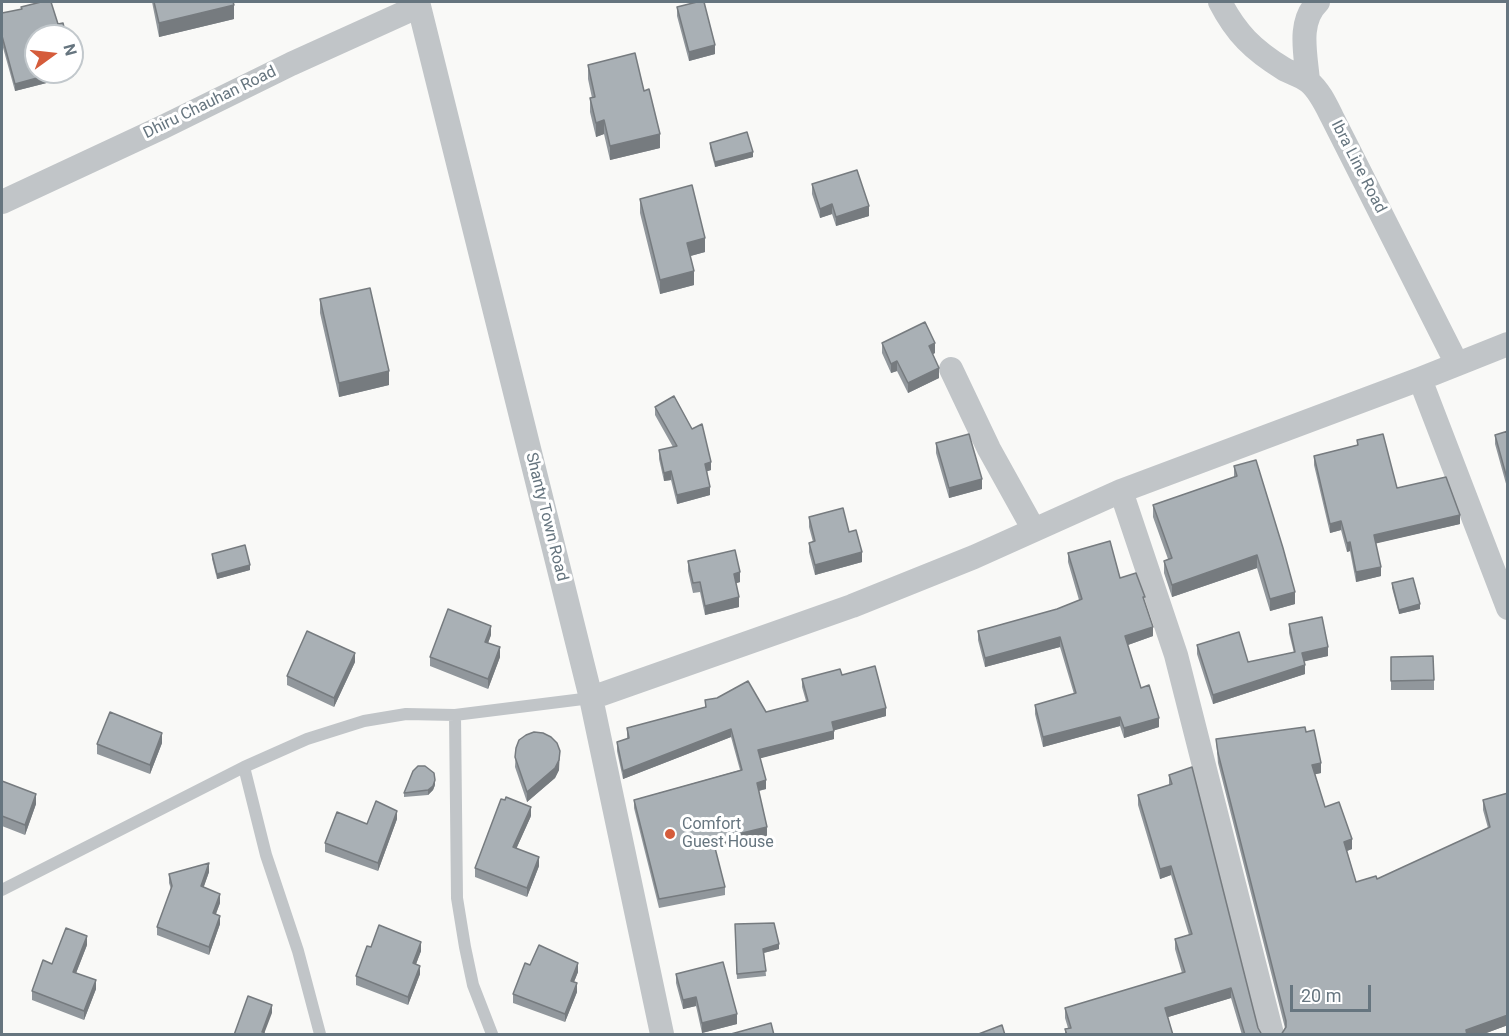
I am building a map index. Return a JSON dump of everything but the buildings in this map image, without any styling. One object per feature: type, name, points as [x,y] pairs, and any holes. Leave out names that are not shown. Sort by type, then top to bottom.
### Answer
[{"type":"street","name":"Ibra Line Road","points":[[1220,2],[1232,25],[1247,42],[1283,69],[1308,81],[1332,117],[1457,364]]},
{"type":"street","points":[[1308,81],[1304,36],[1306,21],[1312,7],[1318,2]]},
{"type":"street","name":"Dhiru Chauhan Road","points":[[3,197],[163,127],[419,4]]},
{"type":"street","name":"Shanty Town Road","points":[[419,4],[591,698],[662,1035]]},
{"type":"street","points":[[591,698],[852,606],[974,557],[1121,491],[1508,344]]},
{"type":"street","points":[[951,369],[989,449],[1034,530]]},
{"type":"street","points":[[1420,379],[1508,608]]},
{"type":"street","points":[[1121,491],[1176,655],[1272,1035]]},
{"type":"lane","points":[[2,890],[244,767],[307,739],[364,721],[406,714],[455,715],[591,698]]},
{"type":"lane","points":[[455,715],[457,898],[473,985],[492,1035]]},
{"type":"lane","points":[[244,767],[266,855],[298,951],[320,1035]]},
{"type":"place","name":"Comfort Guest House","points":[[670,834]]}]
